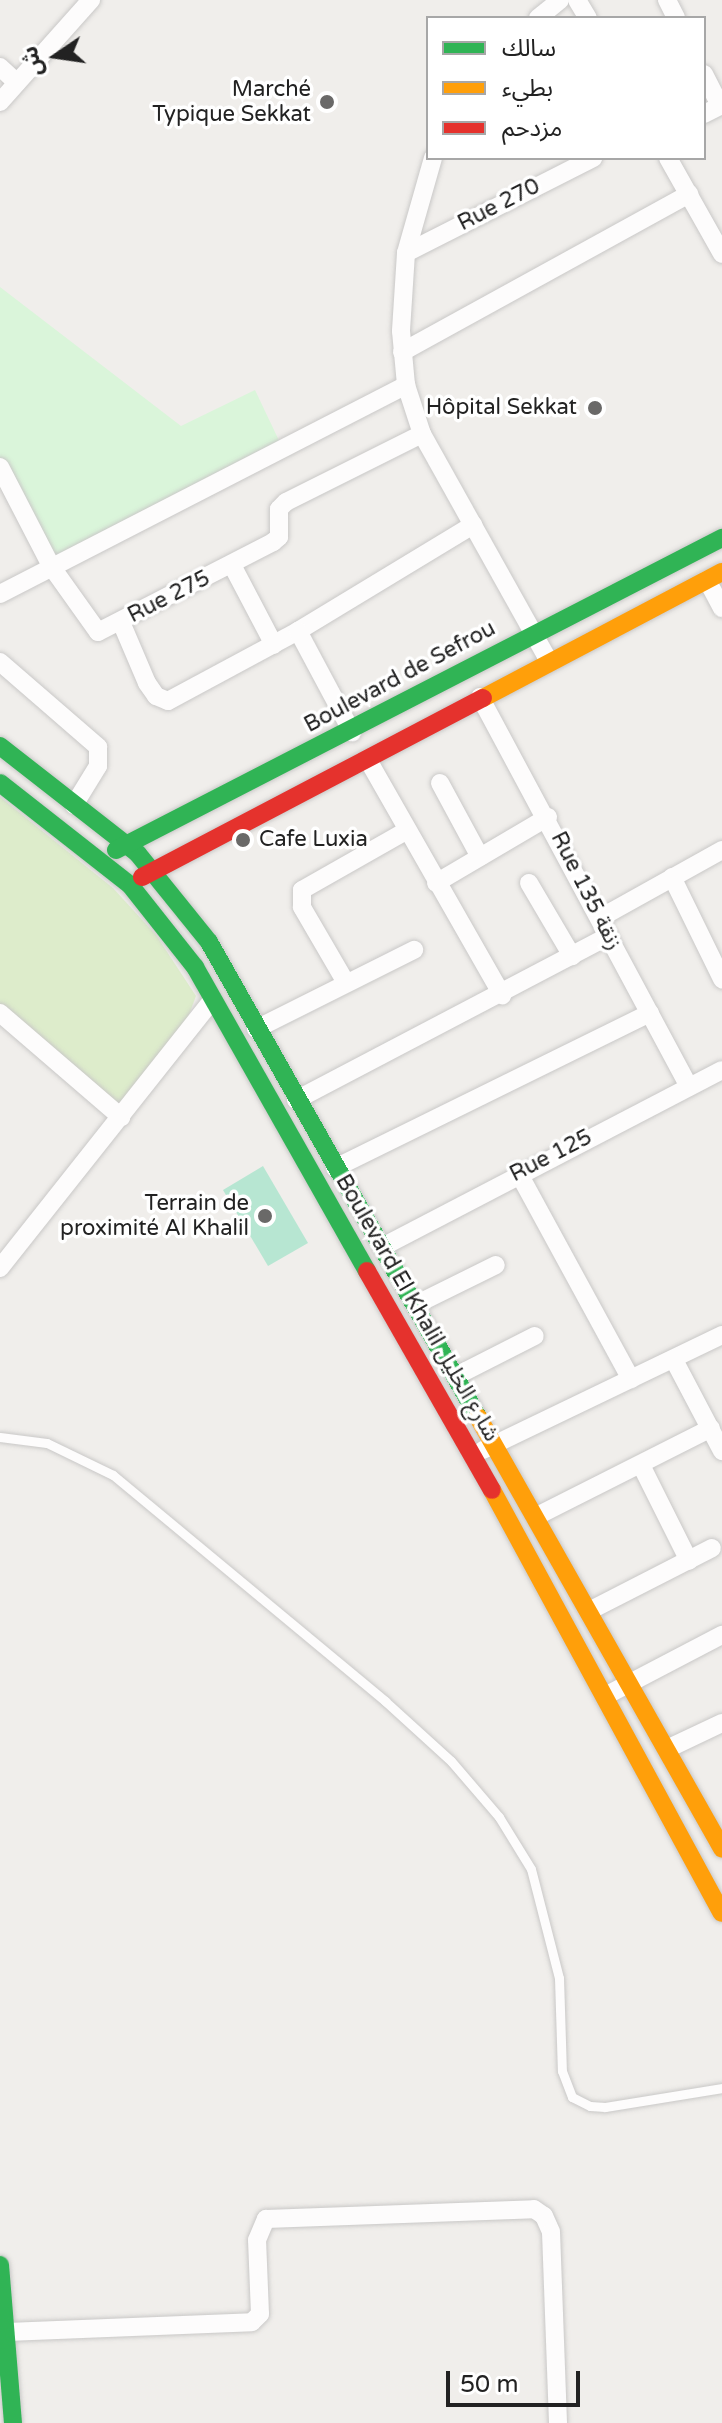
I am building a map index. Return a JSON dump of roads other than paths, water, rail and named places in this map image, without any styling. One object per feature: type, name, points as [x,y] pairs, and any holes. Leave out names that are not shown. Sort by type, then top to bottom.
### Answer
[{"type":"street","points":[[0,102],[91,0]]},
{"type":"street","points":[[540,16],[560,0]]},
{"type":"street","points":[[0,67],[17,83]]},
{"type":"street","points":[[706,80],[715,108]]},
{"type":"street","points":[[432,160],[406,253],[402,352],[406,385],[422,434],[548,659]]},
{"type":"street","name":"Rue 270","points":[[406,253],[589,160]]},
{"type":"street","points":[[669,160],[689,194],[715,225],[722,254]]},
{"type":"street","points":[[402,352],[689,194]]},
{"type":"street","points":[[0,594],[406,385]]},
{"type":"street","name":"Rue 275","points":[[51,566],[86,621],[98,632],[255,552],[279,537],[277,516],[286,502],[422,434]]},
{"type":"street","points":[[0,467],[51,566]]},
{"type":"street","points":[[121,622],[147,683],[156,696],[168,701],[274,645],[473,525]]},
{"type":"street","name":"Boulevard de Sefrou","points":[[101,860],[127,844],[352,732],[533,633],[720,544]]},
{"type":"street","points":[[232,565],[274,645]]},
{"type":"street","points":[[130,885],[154,869],[368,760],[548,659],[715,576],[722,608]]},
{"type":"street","points":[[298,631],[352,732]]},
{"type":"street","points":[[0,662],[98,747],[98,766],[74,805]]},
{"type":"street","name":"Rue 135 زنقة","points":[[480,697],[548,817],[689,1087]]},
{"type":"street","name":"Boulevard El Khalil شارع الخليل","points":[[0,746],[127,844],[154,869],[209,942],[335,1168],[458,1375],[667,1749],[716,1822],[722,1849]]},
{"type":"street","points":[[368,760],[502,995]]},
{"type":"street","name":"Boulevard El Khalil شارع الخليل","points":[[0,783],[130,885],[195,967],[474,1455],[607,1695],[722,1913]]},
{"type":"street","points":[[440,783],[480,857]]},
{"type":"street","points":[[436,883],[548,817]]},
{"type":"street","points":[[345,981],[302,907],[306,884],[406,831]]},
{"type":"street","points":[[600,918],[722,850]]},
{"type":"street","points":[[672,877],[722,979]]},
{"type":"street","points":[[529,883],[572,956]]},
{"type":"street","points":[[296,1100],[502,995],[609,936]]},
{"type":"street","points":[[256,1029],[345,981],[414,950]]},
{"type":"street","points":[[0,1268],[213,999]]},
{"type":"street","points":[[0,1013],[121,1117]]},
{"type":"street","points":[[335,1168],[650,1013]]},
{"type":"street","points":[[180,1044],[225,1018]]},
{"type":"street","name":"Rue 125","points":[[382,1247],[518,1172],[722,1070]]},
{"type":"street","points":[[518,1172],[631,1379]]},
{"type":"street","points":[[415,1305],[496,1265]]},
{"type":"street","points":[[474,1455],[722,1335]]},
{"type":"street","points":[[458,1375],[535,1336]]},
{"type":"street","points":[[535,1517],[641,1465],[718,1440],[674,1360]]},
{"type":"street","points":[[641,1465],[689,1561]]},
{"type":"street","points":[[589,1611],[712,1548]]},
{"type":"street","points":[[607,1695],[722,1635]]},
{"type":"street","points":[[667,1749],[722,1723]]},
{"type":"street","points":[[704,1882],[722,1872]]},
{"type":"street","points":[[7,2332],[252,2322],[260,2314],[257,2240],[266,2219],[534,2209],[544,2216],[551,2232],[558,2423]]},
{"type":"street","points":[[0,2265],[13,2423]]},
{"type":"lane","points":[[0,1437],[56,1446],[113,1475],[385,1701],[451,1761],[499,1817],[525,1855],[559,1978],[562,2071],[572,2097],[605,2107],[722,2088]]},
{"type":"place","name":"Marché Typique Sekkat","points":[[327,102]]},
{"type":"place","name":"Hôpital Sekkat","points":[[595,408]]},
{"type":"place","name":"Cafe Luxia","points":[[243,840]]},
{"type":"place","name":"Terrain de proximité Al Khalil","points":[[265,1216]]}]
